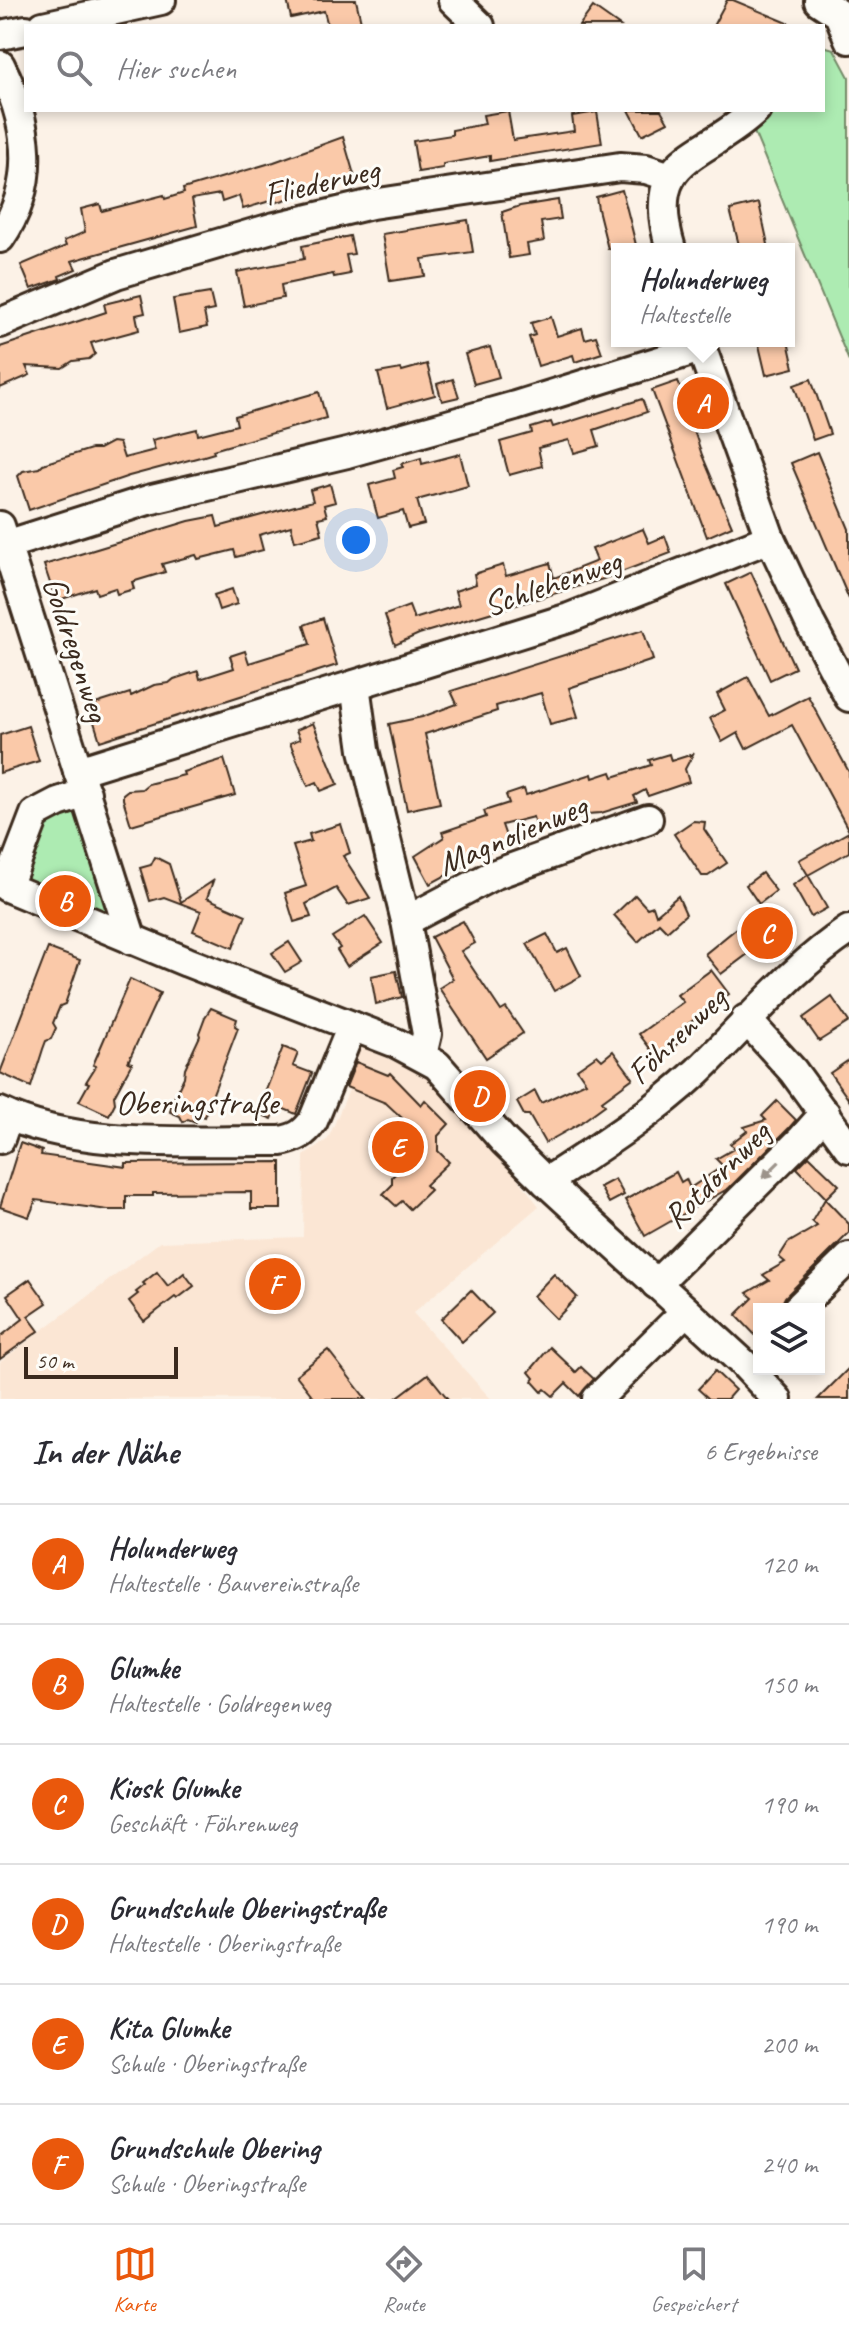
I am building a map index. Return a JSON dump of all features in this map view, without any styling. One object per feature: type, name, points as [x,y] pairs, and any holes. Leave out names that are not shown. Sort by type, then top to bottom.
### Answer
[{"type":"street","points":[[52,24],[161,0]]},
{"type":"street","points":[[453,0],[478,24]]},
{"type":"street","points":[[817,9],[839,14],[849,39]]},
{"type":"street","points":[[0,35],[24,30]]},
{"type":"street","points":[[0,65],[20,109],[26,141],[22,193],[0,238]]},
{"type":"street","points":[[669,243],[662,208],[671,177],[693,152],[740,126],[754,112]]},
{"type":"street","name":"Fliederweg","points":[[0,323],[116,274],[275,227],[372,204],[620,167],[646,169],[671,177]]},
{"type":"street","points":[[3,536],[347,453],[515,406],[694,347]]},
{"type":"street","points":[[701,347],[770,538],[849,697]]},
{"type":"street","name":"Goldregenweg","points":[[3,536],[132,940]]},
{"type":"street","name":"Schlehenweg","points":[[82,782],[355,685],[569,618],[770,538]]},
{"type":"street","points":[[355,685],[364,750],[406,921],[427,1034],[422,1055]]},
{"type":"street","points":[[82,782],[58,802],[35,814],[3,886],[422,1055],[445,1072],[504,1141],[656,1284],[686,1311],[751,1355],[777,1399]]},
{"type":"street","name":"Magnolienweg","points":[[406,921],[493,875],[648,819]]},
{"type":"street","name":"Föhrenweg","points":[[546,1182],[635,1123],[697,1072],[746,1019],[822,948],[849,930]]},
{"type":"street","points":[[746,1019],[793,1071],[849,1148]]},
{"type":"street","name":"Oberingstraße","points":[[3,1122],[117,1139],[293,1139],[305,1133],[313,1121],[352,1026]]},
{"type":"street","name":"Rotdornweg","points":[[656,1284],[825,1113]]},
{"type":"street","points":[[803,1303],[849,1258]]},
{"type":"street","points":[[597,1399],[686,1311]]},
{"type":"shaded area","points":[[359,1045],[426,1076],[487,1138],[539,1206],[413,1313],[491,1399],[0,1399],[0,1362],[160,1242],[303,1237],[304,1156],[328,1139],[349,1090],[336,1084]]},
{"type":"green space","points":[[825,47],[834,49],[849,77],[849,361],[754,132],[773,112],[825,112]]},
{"type":"green space","points":[[71,809],[82,817],[110,902],[104,910],[95,914],[24,879],[38,820]]},
{"type":"building","points":[[287,0],[356,0],[362,24],[327,24],[324,11],[291,18]]},
{"type":"building","points":[[727,0],[733,0],[790,24],[714,24]]},
{"type":"building","points":[[593,7],[617,24],[580,24]]},
{"type":"building","points":[[508,112],[513,140],[574,131],[572,116],[597,112],[602,143],[490,161],[490,156],[418,172],[413,141],[452,135],[452,130],[485,124],[483,115]]},
{"type":"building","points":[[630,112],[662,112],[668,122],[642,135]]},
{"type":"building","points":[[343,137],[355,178],[271,204],[270,201],[243,209],[239,196],[222,202],[220,194],[192,199],[197,226],[72,261],[76,269],[59,276],[60,279],[31,289],[21,265],[66,246],[64,241],[85,232],[81,209],[100,204],[102,211],[164,195],[165,199],[184,193],[183,189],[274,162]]},
{"type":"building","points":[[622,190],[635,243],[611,243],[611,249],[608,249],[596,197]]},
{"type":"building","points":[[558,200],[561,219],[541,222],[544,241],[527,244],[529,255],[509,258],[502,212]]},
{"type":"building","points":[[759,203],[768,243],[738,243],[730,210]]},
{"type":"building","points":[[468,220],[473,252],[422,259],[425,276],[390,281],[382,234]]},
{"type":"building","points":[[350,236],[354,254],[346,255],[350,274],[334,277],[333,274],[281,285],[283,298],[244,306],[237,272],[304,259],[302,246]]},
{"type":"building","points":[[210,293],[214,310],[204,312],[207,327],[179,333],[173,299]]},
{"type":"building","points":[[141,295],[145,313],[136,315],[139,330],[91,343],[95,354],[62,368],[26,366],[30,375],[0,388],[0,347],[106,312],[104,304]]},
{"type":"building","points":[[551,317],[557,336],[582,328],[585,339],[596,336],[602,353],[575,362],[573,355],[538,366],[529,337],[535,335],[531,323]]},
{"type":"building","points":[[490,347],[499,377],[474,384],[465,354]]},
{"type":"building","points":[[759,347],[789,347],[794,368],[766,375]]},
{"type":"building","points":[[427,364],[435,395],[387,408],[378,373]]},
{"type":"building","points":[[453,379],[459,397],[442,401],[437,384]]},
{"type":"building","points":[[811,379],[830,434],[813,440],[794,385]]},
{"type":"building","points":[[678,381],[702,455],[732,526],[707,537],[652,390]]},
{"type":"building","points":[[319,392],[326,418],[129,476],[29,510],[18,476],[23,471],[99,449],[112,442],[119,443],[124,458],[155,450],[152,440],[197,429],[198,435],[237,425],[235,416]]},
{"type":"building","points":[[642,399],[647,412],[594,430],[599,446],[574,453],[569,440],[538,448],[542,466],[509,475],[500,442],[532,433],[531,428],[551,422],[553,427]]},
{"type":"building","points":[[817,452],[849,529],[849,599],[791,463]]},
{"type":"building","points":[[460,454],[468,486],[417,500],[424,524],[408,528],[403,511],[378,518],[369,485],[395,478],[393,470],[403,467],[401,464],[421,458],[422,464]]},
{"type":"building","points":[[330,484],[335,502],[324,505],[327,516],[318,518],[322,534],[295,541],[291,526],[259,535],[263,550],[236,557],[234,550],[198,559],[196,555],[162,564],[165,572],[132,582],[134,589],[117,594],[115,588],[97,594],[95,588],[56,601],[44,565],[189,521],[215,516],[218,527],[313,501],[310,490]]},
{"type":"building","points":[[643,529],[649,543],[665,536],[671,553],[603,579],[419,634],[395,645],[385,615],[409,606],[414,619],[459,605],[455,591],[476,584],[474,574],[503,565],[506,576],[550,563],[554,578],[597,561],[592,549]]},
{"type":"building","points":[[751,572],[795,668],[770,680],[726,584]]},
{"type":"building","points":[[232,589],[237,604],[219,610],[214,595]]},
{"type":"building","points":[[323,618],[337,665],[100,741],[89,706],[130,693],[131,696],[198,671],[200,679],[234,668],[230,656],[245,651],[249,663],[310,644],[304,625]]},
{"type":"building","points":[[643,630],[653,660],[569,688],[578,717],[550,724],[541,693],[496,706],[497,711],[425,734],[440,803],[407,810],[389,724],[422,717],[457,704],[451,691]]},
{"type":"building","points":[[748,677],[769,716],[808,696],[849,772],[849,831],[792,725],[746,749],[738,733],[722,742],[710,718],[725,710],[717,694]]},
{"type":"building","points":[[313,723],[338,784],[321,791],[317,782],[308,786],[290,743],[300,739],[296,730]]},
{"type":"building","points":[[28,726],[39,761],[0,773],[0,735]]},
{"type":"building","points":[[669,754],[671,761],[693,754],[685,769],[689,782],[648,796],[645,790],[634,796],[637,802],[587,814],[537,831],[533,817],[502,825],[509,845],[463,860],[465,865],[430,884],[415,856],[444,837],[442,832],[486,817],[484,811],[509,803],[506,795],[524,789],[526,795],[592,774],[593,778],[611,772],[613,777],[651,765],[649,760]]},
{"type":"building","points":[[224,759],[235,795],[131,825],[123,799],[123,794],[128,790],[142,789],[148,784],[184,775],[183,772]]},
{"type":"building","points":[[693,821],[705,822],[704,829],[727,863],[708,876],[702,876],[674,834]]},
{"type":"building","points":[[341,824],[350,853],[343,856],[370,898],[348,905],[336,888],[306,904],[311,917],[294,922],[285,893],[306,886],[293,846],[311,841],[309,834]]},
{"type":"building","points":[[849,832],[849,852],[808,875],[799,860]]},
{"type":"building","points":[[155,857],[169,864],[181,902],[213,881],[207,898],[246,915],[233,948],[193,931],[201,911],[164,897],[150,901],[140,868],[151,865]]},
{"type":"building","points":[[762,873],[776,891],[759,904],[746,885]]},
{"type":"building","points":[[808,875],[827,908],[811,917],[793,885]]},
{"type":"building","points":[[635,895],[647,908],[653,906],[656,915],[678,896],[686,914],[667,931],[659,923],[638,942],[614,915]]},
{"type":"building","points":[[763,907],[787,939],[762,957],[756,948],[721,974],[705,954]]},
{"type":"building","points":[[365,916],[383,943],[347,966],[332,937]]},
{"type":"building","points":[[463,921],[475,943],[461,951],[501,1011],[506,1008],[523,1033],[486,1058],[439,988],[453,979],[431,937]]},
{"type":"building","points":[[547,934],[557,953],[567,948],[581,976],[554,991],[527,944]]},
{"type":"building","points":[[289,942],[302,962],[285,972],[272,953]]},
{"type":"building","points":[[48,948],[80,960],[65,1004],[60,1006],[53,1023],[56,1028],[51,1039],[46,1041],[31,1087],[0,1073]]},
{"type":"building","points":[[711,970],[729,994],[680,1030],[686,1037],[658,1059],[639,1034],[683,1002],[677,995]]},
{"type":"building","points":[[396,971],[402,997],[376,1004],[371,976]]},
{"type":"building","points":[[130,979],[160,993],[128,1062],[132,1063],[114,1096],[115,1103],[109,1115],[79,1101]]},
{"type":"building","points":[[832,997],[849,1022],[819,1041],[803,1018]]},
{"type":"building","points":[[211,1008],[237,1019],[235,1026],[238,1028],[204,1117],[199,1115],[196,1122],[188,1119],[183,1122],[180,1116],[170,1112],[172,1102]]},
{"type":"building","points":[[283,1047],[298,1053],[293,1066],[312,1073],[296,1114],[277,1106],[272,1119],[257,1113]]},
{"type":"building","points":[[613,1051],[633,1078],[602,1101],[605,1105],[545,1143],[529,1115],[524,1115],[517,1102],[535,1091],[541,1103],[586,1082],[577,1069],[597,1055],[602,1060]]},
{"type":"building","points":[[849,1060],[849,1100],[830,1073]]},
{"type":"building","points":[[356,1062],[388,1075],[390,1073],[421,1105],[425,1100],[449,1124],[438,1136],[438,1151],[449,1162],[425,1185],[430,1190],[410,1209],[402,1201],[396,1206],[383,1194],[392,1185],[392,1177],[414,1155],[369,1155],[369,1137],[382,1137],[402,1118],[386,1103],[346,1087]]},
{"type":"building","points":[[777,1101],[796,1120],[789,1128],[729,1188],[645,1236],[625,1200],[676,1172],[681,1182],[686,1179],[690,1188],[723,1166],[716,1159],[735,1148],[730,1144],[747,1131],[744,1127],[766,1120],[762,1116]]},
{"type":"building","points":[[20,1143],[42,1151],[41,1155],[126,1167],[126,1163],[281,1162],[281,1209],[251,1209],[251,1192],[153,1193],[153,1196],[126,1196],[126,1210],[36,1200],[29,1217],[0,1207]]},
{"type":"building","points":[[809,1156],[839,1185],[826,1198],[797,1168]]},
{"type":"building","points":[[615,1179],[624,1195],[609,1203],[600,1187]]},
{"type":"building","points":[[825,1199],[849,1224],[849,1233],[782,1303],[753,1303],[753,1333],[736,1315],[753,1298],[747,1293],[769,1280],[763,1275],[785,1262],[779,1257],[788,1243],[817,1226],[812,1221]]},
{"type":"building","points":[[157,1272],[168,1286],[184,1273],[194,1286],[144,1321],[129,1301],[145,1285],[143,1283]]},
{"type":"building","points":[[554,1274],[577,1297],[556,1319],[533,1296]]},
{"type":"building","points":[[30,1279],[47,1303],[28,1316],[39,1331],[0,1359],[0,1337],[23,1319],[7,1295]]},
{"type":"building","points":[[471,1290],[493,1313],[462,1342],[441,1319]]},
{"type":"building","points":[[550,1347],[576,1372],[581,1367],[594,1379],[579,1396],[566,1383],[553,1396],[545,1389],[542,1392],[532,1381],[534,1378],[529,1372]]},
{"type":"building","points":[[328,1350],[366,1399],[315,1399],[296,1375]]},
{"type":"building","points":[[849,1368],[849,1399],[818,1399]]},
{"type":"building","points":[[715,1371],[735,1390],[727,1399],[709,1399],[698,1389]]},
{"type":"building","points":[[428,1374],[448,1399],[395,1399]]},
{"type":"place","name":"Holunderweg","points":[[703,403]]},
{"type":"place","name":"Glumke","points":[[65,901]]},
{"type":"place","name":"Kiosk Glumke","points":[[767,933]]},
{"type":"place","name":"Grundschule Oberingstraße","points":[[480,1096]]},
{"type":"place","name":"Kita Glumke","points":[[398,1147]]},
{"type":"place","name":"Grundschule Obering","points":[[275,1284]]}]
